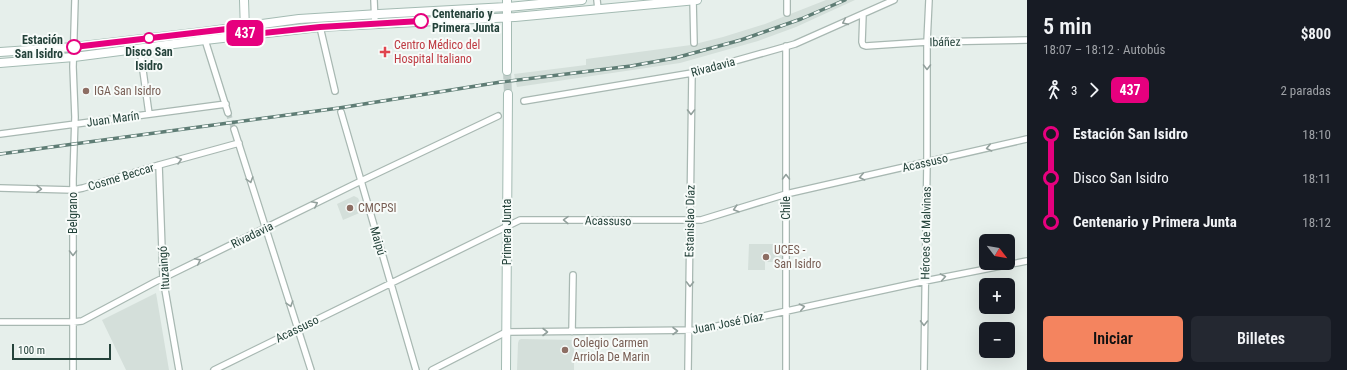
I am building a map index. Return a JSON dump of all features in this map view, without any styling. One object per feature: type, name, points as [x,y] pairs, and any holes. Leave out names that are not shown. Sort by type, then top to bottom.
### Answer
[{"type":"main road","points":[[244,0],[245,31]]},
{"type":"main road","points":[[245,31],[299,19],[507,3],[582,0]]},
{"type":"main road","points":[[0,52],[204,36],[245,31],[508,17],[597,4],[694,0]]},
{"type":"main road","points":[[507,3],[507,72]]},
{"type":"main road","points":[[0,63],[74,57],[140,49],[204,36]]},
{"type":"main road","name":"Primera Junta","points":[[506,370],[508,94]]},
{"type":"street","name":"Belgrano","points":[[73,370],[75,0]]},
{"type":"street","points":[[374,0],[374,24]]},
{"type":"street","points":[[694,0],[694,43]]},
{"type":"street","points":[[787,0],[787,13]]},
{"type":"street","name":"Rivadavia","points":[[524,101],[692,73],[795,44],[894,0]]},
{"type":"street","name":"Héroes de Malvinas","points":[[924,370],[927,163],[926,42],[929,0]]},
{"type":"street","name":"Ibáñez","points":[[863,14],[862,42],[866,46],[926,42],[1027,40]]},
{"type":"street","points":[[320,27],[335,91]]},
{"type":"street","points":[[204,36],[228,113]]},
{"type":"street","name":"Chile","points":[[786,46],[786,370]]},
{"type":"street","points":[[140,49],[149,114]]},
{"type":"street","name":"Estanislao Díaz","points":[[688,370],[692,73]]},
{"type":"street","name":"Juan Marín","points":[[0,134],[226,104]]},
{"type":"street","name":"Maipú","points":[[341,112],[416,370]]},
{"type":"street","name":"Rivadavia","points":[[0,322],[73,322],[82,320],[163,278],[498,116]]},
{"type":"street","points":[[234,129],[297,329],[312,370]]},
{"type":"street","name":"Acassuso","points":[[214,370],[520,220],[701,220],[786,194],[1027,139]]},
{"type":"street","name":"Cosme Beccar","points":[[0,188],[73,190],[239,143]]},
{"type":"street","name":"Ituzaingó","points":[[159,165],[163,278],[179,370]]},
{"type":"street","name":"Juan José Díaz","points":[[432,370],[506,332],[698,330],[925,281],[1027,261]]},
{"type":"street","points":[[572,332],[573,275]]},
{"type":"shaded area","points":[[826,0],[855,0],[796,27],[758,41],[680,63],[517,87],[514,74],[586,65],[586,59],[691,45],[765,24]]},
{"type":"shaded area","name":"CMCPSI","points":[[354,196],[358,198],[364,211],[343,220],[337,204]]},
{"type":"shaded area","name":"UCES - San Isidro","points":[[749,244],[779,244],[779,252],[783,252],[783,262],[765,262],[765,270],[748,270]]},
{"type":"shaded area","points":[[156,293],[169,370],[126,370],[102,320]]},
{"type":"shaded area","points":[[521,339],[574,340],[574,370],[517,370],[518,343]]},
{"type":"tunnel","points":[[507,71],[508,94]]},
{"type":"tunnel","points":[[228,113],[234,129]]},
{"type":"railway","points":[[0,154],[339,108],[501,82],[631,66],[675,58],[741,40],[801,19],[845,0]]},
{"type":"bus line","name":"437","points":[[74,47],[244,27],[245,35],[320,27],[421,21]]},
{"type":"place","name":"Centenario y Primera Junta","points":[[421,21]]},
{"type":"place","name":"Disco San Isidro","points":[[149,38]]},
{"type":"place","name":"Estación San Isidro","points":[[74,47]]},
{"type":"place","name":"Centro Médico del Hospital Italiano","points":[[385,52]]},
{"type":"place","name":"IGA San Isidro","points":[[86,91]]},
{"type":"place","name":"CMCPSI","points":[[350,208]]},
{"type":"place","name":"UCES - San Isidro","points":[[766,257]]},
{"type":"place","name":"Colegio Carmen Arriola De Marin","points":[[565,350]]}]
